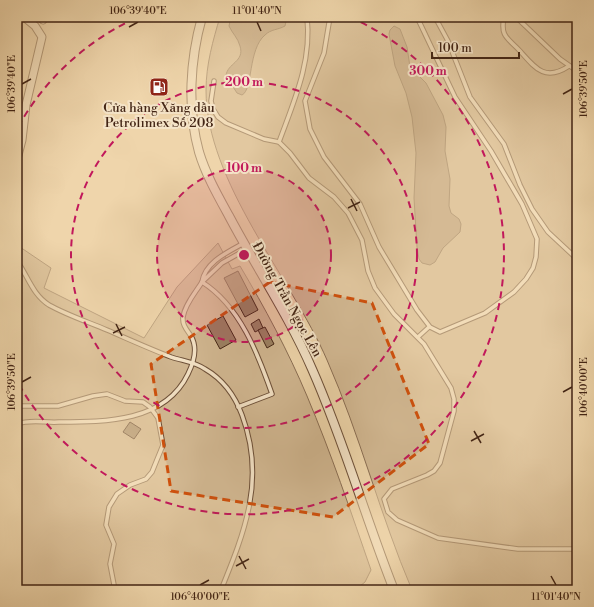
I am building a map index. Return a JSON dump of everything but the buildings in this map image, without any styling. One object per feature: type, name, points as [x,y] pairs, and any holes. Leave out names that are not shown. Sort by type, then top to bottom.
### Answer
[{"type":"street","points":[[17,158],[20,129],[42,37],[35,26],[24,17]]},
{"type":"street","name":"Đường Trần Ngọc Lên","points":[[202,17],[195,45],[192,71],[192,105],[199,152],[210,180],[298,340],[317,380],[393,588]]},
{"type":"lane","points":[[279,142],[303,77],[308,47],[307,17]]},
{"type":"lane","points":[[330,17],[324,53],[306,98],[305,105],[308,123],[319,150],[360,204],[379,247],[417,310],[429,326],[435,331],[443,332],[478,317],[498,306],[522,284],[534,264],[537,244],[536,234],[526,212],[488,147],[455,97],[417,17]]},
{"type":"lane","points":[[436,17],[448,40],[470,97],[504,144],[518,181],[532,209],[551,236],[577,259]]},
{"type":"lane","points":[[459,17],[480,19],[498,17]]},
{"type":"lane","points":[[504,17],[503,29],[505,37],[532,66],[540,71],[548,73],[560,71],[569,66]]},
{"type":"lane","points":[[516,17],[569,66],[577,71]]},
{"type":"lane","points":[[214,81],[211,101],[213,109],[218,117],[226,123],[264,139],[279,142],[290,153],[309,178],[334,197],[348,213],[362,240],[368,271],[375,288],[394,314],[418,337],[449,383],[454,399],[454,411],[444,452],[437,467],[427,475],[399,485],[390,491],[384,499],[388,512],[400,522],[445,540],[518,549],[577,549]]},
{"type":"lane","points":[[297,94],[306,98]]},
{"type":"lane","points":[[526,212],[532,209]]},
{"type":"lane","points":[[202,282],[203,275],[212,264],[224,254],[245,246]]},
{"type":"lane","points":[[17,424],[32,420],[60,422],[105,420],[140,415],[152,410],[169,399],[179,389],[192,363],[194,347],[184,325],[183,316],[187,307],[202,282],[222,263],[245,246]]},
{"type":"lane","points":[[17,261],[32,289],[39,298],[49,305],[171,357],[206,369],[223,382],[238,407],[247,431],[252,451],[252,490],[244,532],[221,590]]},
{"type":"lane","points":[[202,282],[219,294],[235,314],[255,351],[272,394],[238,407]]},
{"type":"lane","points":[[418,337],[429,326]]},
{"type":"lane","points":[[17,406],[58,406],[93,396],[107,394],[125,401],[143,402],[158,418],[163,441],[152,472],[146,478],[130,485],[117,494],[110,503],[106,525],[114,547],[110,564],[115,590]]},
{"type":"lane","points":[[380,590],[393,588]]},
{"type":"highlighted area","points":[[270,282],[372,303],[429,444],[333,517],[171,491],[151,364]]},
{"type":"shaded area","points":[[220,17],[577,17],[577,590],[412,590],[390,533],[350,417],[327,360],[311,328],[253,228],[235,194],[220,159],[210,125],[206,81],[212,44]]},
{"type":"shaded area","points":[[231,17],[287,17],[285,26],[267,33],[260,41],[253,59],[248,85],[242,95],[237,93],[226,76],[229,68],[240,56],[241,51],[238,40],[229,26]]},
{"type":"shaded area","points":[[394,26],[400,29],[407,47],[410,67],[426,83],[443,115],[446,127],[445,151],[450,179],[449,206],[451,213],[459,219],[461,224],[460,232],[443,248],[435,262],[430,265],[422,263],[419,259],[417,247],[414,198],[416,153],[412,117],[406,93],[395,66],[389,34],[390,30]]},
{"type":"shaded area","points":[[218,243],[232,269],[240,266],[284,346],[300,379],[333,461],[371,570],[365,582],[355,590],[17,590],[17,245],[51,268],[44,288],[144,338],[177,287]]},
{"type":"place","name":"Cửa hàng Xăng dầu Petrolimex Số 208","points":[[159,87]]}]
